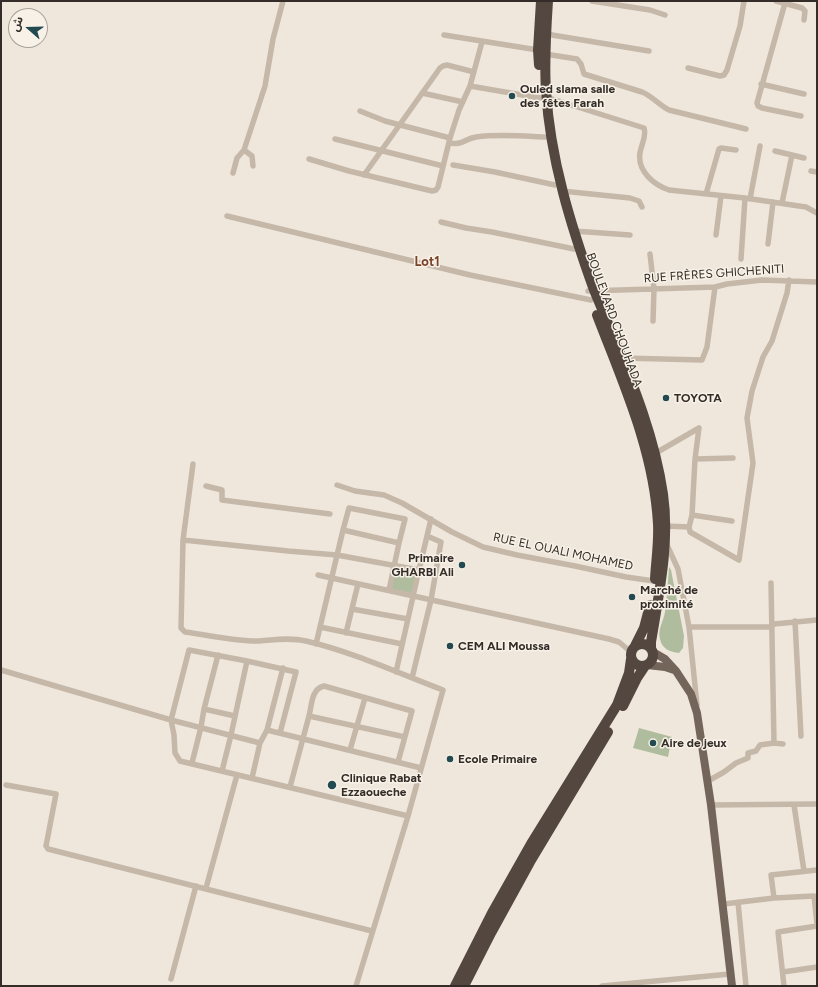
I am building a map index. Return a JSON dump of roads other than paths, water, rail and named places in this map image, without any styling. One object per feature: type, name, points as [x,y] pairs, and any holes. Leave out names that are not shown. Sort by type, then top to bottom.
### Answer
[{"type":"highway","points":[[464,986],[491,933],[550,827],[598,750],[646,666],[652,659],[651,642],[664,560],[665,526],[663,495],[654,454],[638,400],[622,358],[591,294],[574,231],[559,188],[554,149],[543,98],[541,1]]},
{"type":"highway","points":[[541,52],[546,34],[548,1]]},
{"type":"highway","name":"BOULEVARD CHOUHADA","points":[[455,986],[492,913],[528,850],[617,705],[628,673],[632,652],[644,628],[648,616],[657,559],[658,525],[655,495],[648,456],[627,391],[574,249],[545,137],[543,98]]},
{"type":"highway","points":[[646,666],[638,666],[635,664],[632,652],[638,644],[645,644],[652,650]]},
{"type":"main road","points":[[652,650],[676,671],[691,694],[698,713],[724,904],[732,986]]},
{"type":"main road","points":[[646,666],[665,667],[676,671]]},
{"type":"street","points":[[233,173],[237,158],[244,150],[265,86],[273,39],[283,1]]},
{"type":"street","points":[[592,1],[650,10],[666,15]]},
{"type":"street","points":[[688,68],[720,76],[724,75],[727,70],[740,26],[744,1]]},
{"type":"street","points":[[776,1],[804,9],[804,20]]},
{"type":"street","points":[[786,4],[761,84],[757,103],[758,106],[801,116]]},
{"type":"street","points":[[546,34],[649,51]]},
{"type":"street","points":[[444,35],[577,59],[581,64],[584,74],[650,95],[669,110],[746,129]]},
{"type":"street","points":[[309,159],[432,191],[436,190],[450,140],[470,86],[482,42]]},
{"type":"street","points":[[364,174],[440,68],[447,65],[474,72]]},
{"type":"street","points":[[761,84],[804,94]]},
{"type":"street","points":[[470,86],[543,98],[644,128],[645,132],[640,153],[640,161],[645,173],[654,183],[669,190],[782,203],[806,207],[817,213]]},
{"type":"street","points":[[422,93],[463,102]]},
{"type":"street","points":[[360,111],[385,121],[450,140],[456,144],[474,137],[545,137]]},
{"type":"street","points":[[336,139],[443,166]]},
{"type":"street","points":[[741,260],[748,199],[760,146]]},
{"type":"street","points":[[706,194],[718,149],[736,150]]},
{"type":"street","points":[[244,150],[252,156],[253,166]]},
{"type":"street","points":[[775,151],[804,158]]},
{"type":"street","points":[[782,203],[792,155]]},
{"type":"street","points":[[453,165],[495,172],[559,188],[630,198],[639,201],[642,207]]},
{"type":"street","points":[[716,235],[721,196]]},
{"type":"street","points":[[768,244],[773,202]]},
{"type":"street","name":"RUE FRÈRES GHICHENITI","points":[[227,216],[470,275],[591,294],[654,289],[715,287],[762,280],[817,282]]},
{"type":"street","points":[[441,222],[574,249]]},
{"type":"street","points":[[574,231],[630,235]]},
{"type":"street","points":[[650,254],[654,289],[652,321]]},
{"type":"street","points":[[654,454],[699,428],[695,459],[692,515],[689,527],[690,532],[739,560],[753,463],[747,418],[754,384],[763,357],[772,341],[787,293],[789,280]]},
{"type":"street","points":[[622,358],[702,360],[707,347],[715,287]]},
{"type":"street","points":[[695,459],[733,458]]},
{"type":"street","points":[[192,464],[183,540],[181,628],[185,632],[257,641],[277,639],[304,641],[354,656],[443,690],[408,816],[356,986]]},
{"type":"street","name":"RUE EL OUALI MOHAMED","points":[[337,485],[384,495],[408,506],[483,547],[626,577],[654,581]]},
{"type":"street","points":[[206,486],[222,490],[222,500],[330,514]]},
{"type":"street","points":[[389,590],[408,506]]},
{"type":"street","points":[[316,644],[349,508],[405,518]]},
{"type":"street","points":[[692,515],[732,521]]},
{"type":"street","points":[[396,672],[431,519]]},
{"type":"street","points":[[665,526],[689,527]]},
{"type":"street","points":[[343,530],[399,543]]},
{"type":"street","points":[[412,678],[431,600],[441,542],[427,536]]},
{"type":"street","points":[[183,540],[288,551],[337,554],[419,570]]},
{"type":"street","points":[[665,540],[678,569],[689,627],[698,713]]},
{"type":"street","points":[[318,575],[609,639],[619,642],[632,652]]},
{"type":"street","points":[[771,583],[774,743]]},
{"type":"street","points":[[346,633],[358,584]]},
{"type":"street","points":[[352,609],[408,619]]},
{"type":"street","points":[[689,627],[771,627],[774,624],[817,620]]},
{"type":"street","points":[[795,621],[801,736]]},
{"type":"street","points":[[320,627],[402,644]]},
{"type":"street","points":[[280,733],[296,672],[189,650],[171,720],[175,753],[180,760],[408,816]]},
{"type":"street","points":[[192,763],[218,655]]},
{"type":"street","points":[[222,771],[232,735],[248,661]]},
{"type":"street","points":[[252,778],[260,743],[267,730],[282,668]]},
{"type":"street","points":[[1,670],[171,720],[260,743]]},
{"type":"street","points":[[290,787],[314,692],[318,688],[324,686],[412,711],[398,762]]},
{"type":"street","points":[[350,750],[365,698]]},
{"type":"street","points":[[204,709],[235,716]]},
{"type":"street","points":[[309,716],[405,737]]},
{"type":"street","points":[[267,730],[421,768]]},
{"type":"street","points":[[708,781],[724,772],[736,762],[748,758],[748,753],[756,751],[760,745],[774,743],[783,744]]},
{"type":"street","points":[[206,888],[237,774]]},
{"type":"street","points":[[6,785],[56,794],[46,846],[48,849],[372,931]]},
{"type":"street","points":[[711,805],[817,804]]},
{"type":"street","points":[[794,805],[804,871]]},
{"type":"street","points":[[774,898],[771,875],[817,870]]},
{"type":"street","points":[[171,979],[196,886]]},
{"type":"street","points":[[724,904],[774,898],[814,896],[817,925],[778,932],[784,986]]},
{"type":"street","points":[[738,902],[746,986]]},
{"type":"street","points":[[783,972],[817,967]]},
{"type":"street","points":[[602,986],[730,974]]},
{"type":"place","name":"Ouled slama salle des fêtes Farah","points":[[512,96]]},
{"type":"place","name":"TOYOTA","points":[[666,398]]},
{"type":"place","name":"Primaire GHARBI Ali","points":[[462,565]]},
{"type":"place","name":"Marché de proximité","points":[[632,597]]},
{"type":"place","name":"CEM ALI Moussa","points":[[450,646]]},
{"type":"place","name":"Aire de jeux","points":[[653,743]]},
{"type":"place","name":"Ecole Primaire","points":[[450,759]]},
{"type":"place","name":"Clinique Rabat Ezzaoueche","points":[[332,785]]},
{"type":"district","name":"Lot1","points":[[427,262]]}]
